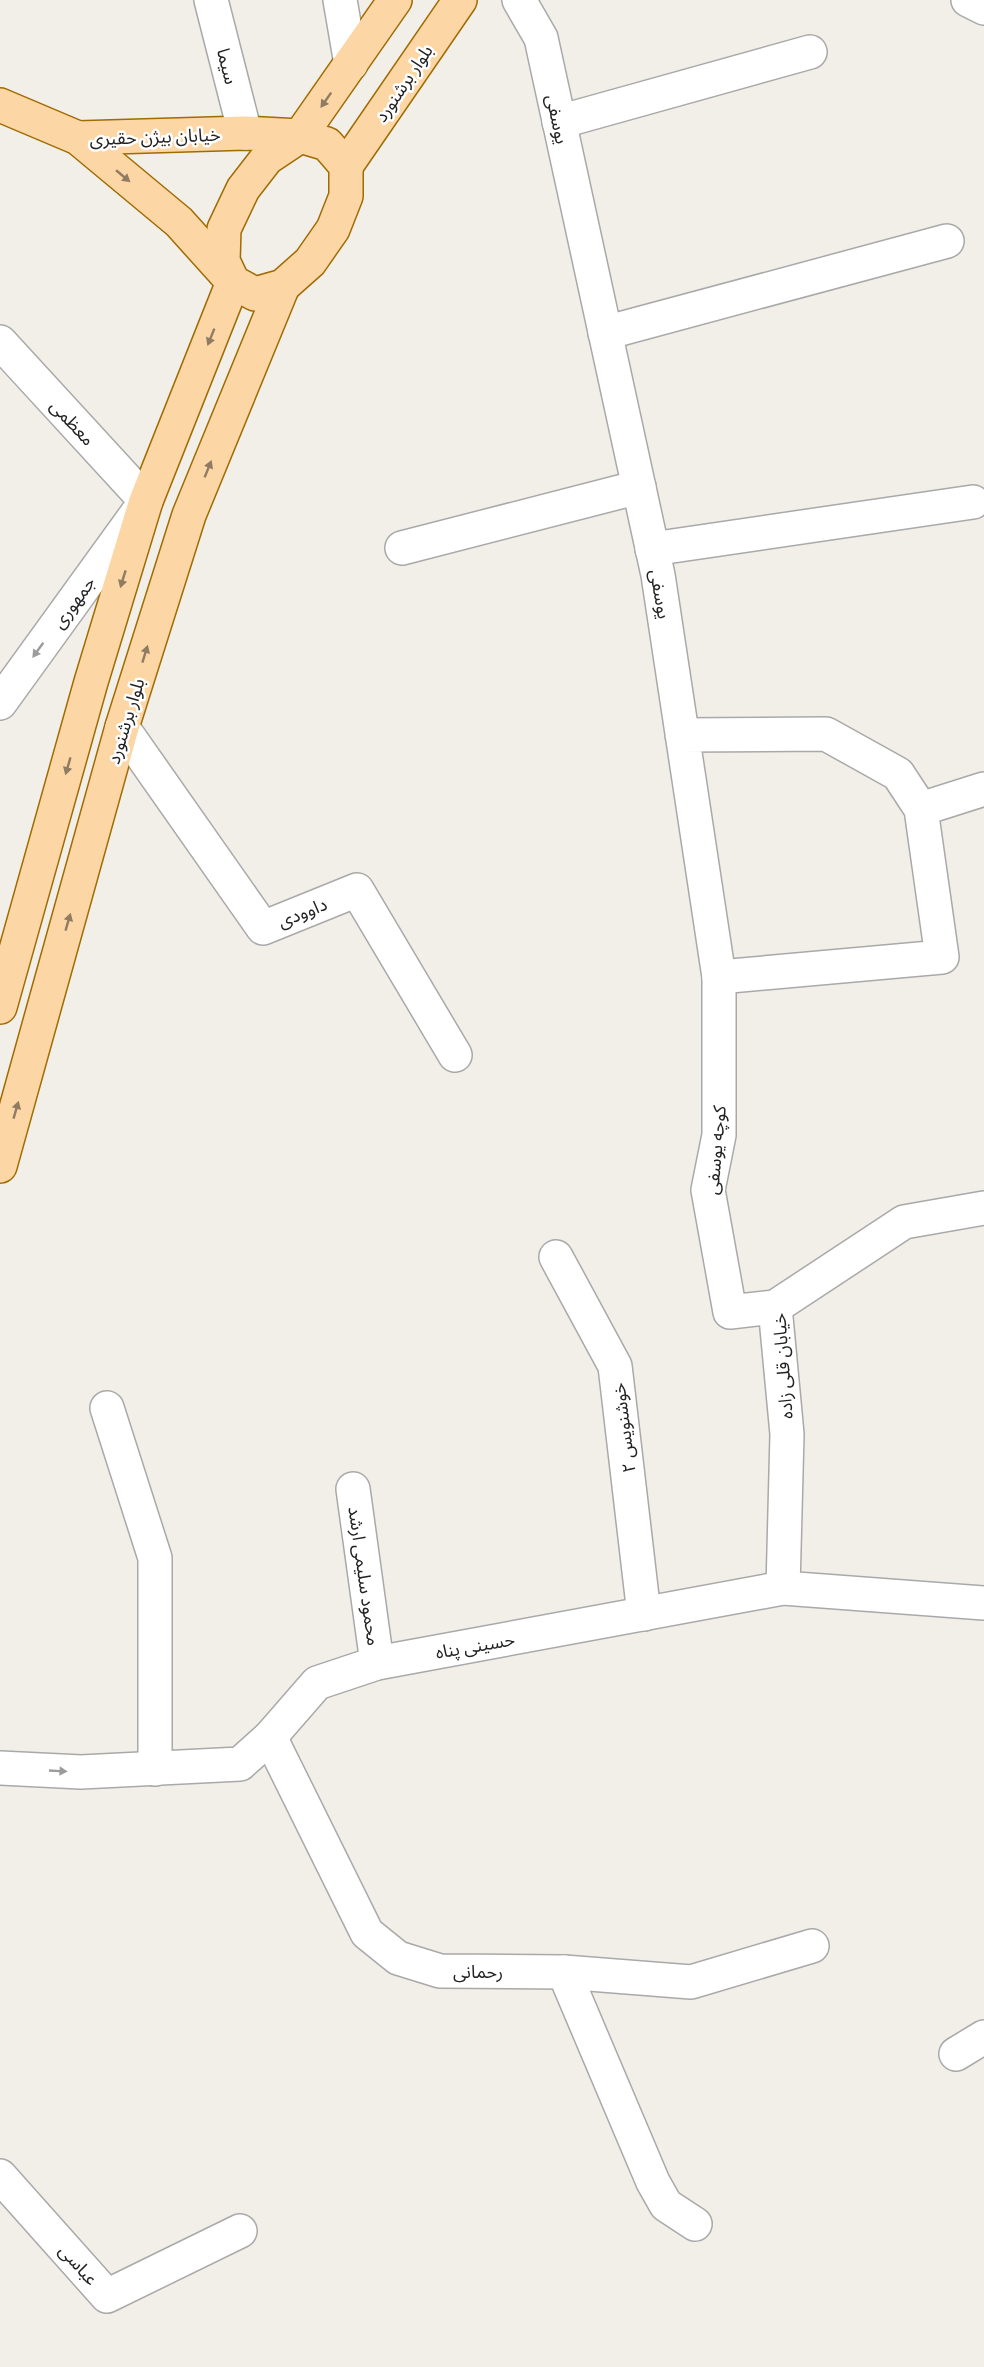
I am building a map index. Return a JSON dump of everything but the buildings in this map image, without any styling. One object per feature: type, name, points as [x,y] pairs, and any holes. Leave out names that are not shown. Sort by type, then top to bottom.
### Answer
[{"type":"main road","points":[[300,136],[327,144],[346,166],[346,196],[333,229],[310,262],[283,286],[255,294],[233,282],[223,261],[224,229],[238,199],[267,158],[300,136],[395,0]]},
{"type":"main road","name":"بلوار برشنورد","points":[[346,166],[460,0]]},
{"type":"main road","points":[[0,105],[78,138]]},
{"type":"main road","name":"خیابان بیژن حقیری","points":[[78,138],[245,133],[300,136]]},
{"type":"main road","name":"خیابان بیژن حقیری","points":[[78,138],[178,222],[233,282]]},
{"type":"main road","points":[[0,1007],[91,682],[146,501],[233,282]]},
{"type":"main road","name":"بلوار برشنورد","points":[[0,1166],[123,727],[189,515],[283,286]]},
{"type":"street","name":"سیما","points":[[211,0],[245,133]]},
{"type":"street","points":[[340,0],[351,64]]},
{"type":"street","name":"یوسفی","points":[[519,0],[541,38],[652,549],[719,977]]},
{"type":"street","points":[[968,0],[984,8]]},
{"type":"street","points":[[559,122],[810,52]]},
{"type":"street","points":[[605,333],[947,241]]},
{"type":"street","name":"معظمی","points":[[0,342],[146,501]]},
{"type":"street","points":[[402,548],[639,487]]},
{"type":"street","name":"جمهوری","points":[[0,703],[146,501]]},
{"type":"street","points":[[652,549],[973,502]]},
{"type":"street","name":"داوودی","points":[[123,727],[262,928],[357,890],[455,1055]]},
{"type":"street","points":[[682,735],[826,735],[898,774],[921,808],[942,957],[719,977]]},
{"type":"street","points":[[921,808],[984,789]]},
{"type":"street","name":"کوچه یوسفی","points":[[719,977],[719,1136],[708,1190],[730,1312],[775,1307]]},
{"type":"street","name":"خیابان قلی زاده","points":[[783,1588],[786,1434],[775,1307],[904,1222],[984,1208]]},
{"type":"street","name":"خوشنویس ۲","points":[[556,1257],[615,1366],[644,1614]]},
{"type":"street","points":[[107,1408],[156,1558],[155,1769]]},
{"type":"street","name":"محمود سلیمی ارشد","points":[[353,1489],[377,1663]]},
{"type":"street","name":"حسینی پناه","points":[[0,1768],[81,1772],[240,1764],[270,1737],[317,1683],[377,1663],[783,1588],[984,1603]]},
{"type":"street","name":"رحمانی","points":[[270,1737],[367,1933],[398,1958],[440,1971],[564,1972],[691,1982],[812,1946]]},
{"type":"street","points":[[564,1972],[653,2182],[666,2205],[695,2224]]},
{"type":"street","points":[[956,2054],[984,2037]]},
{"type":"street","name":"عباسی","points":[[0,2176],[107,2296],[240,2231]]}]
